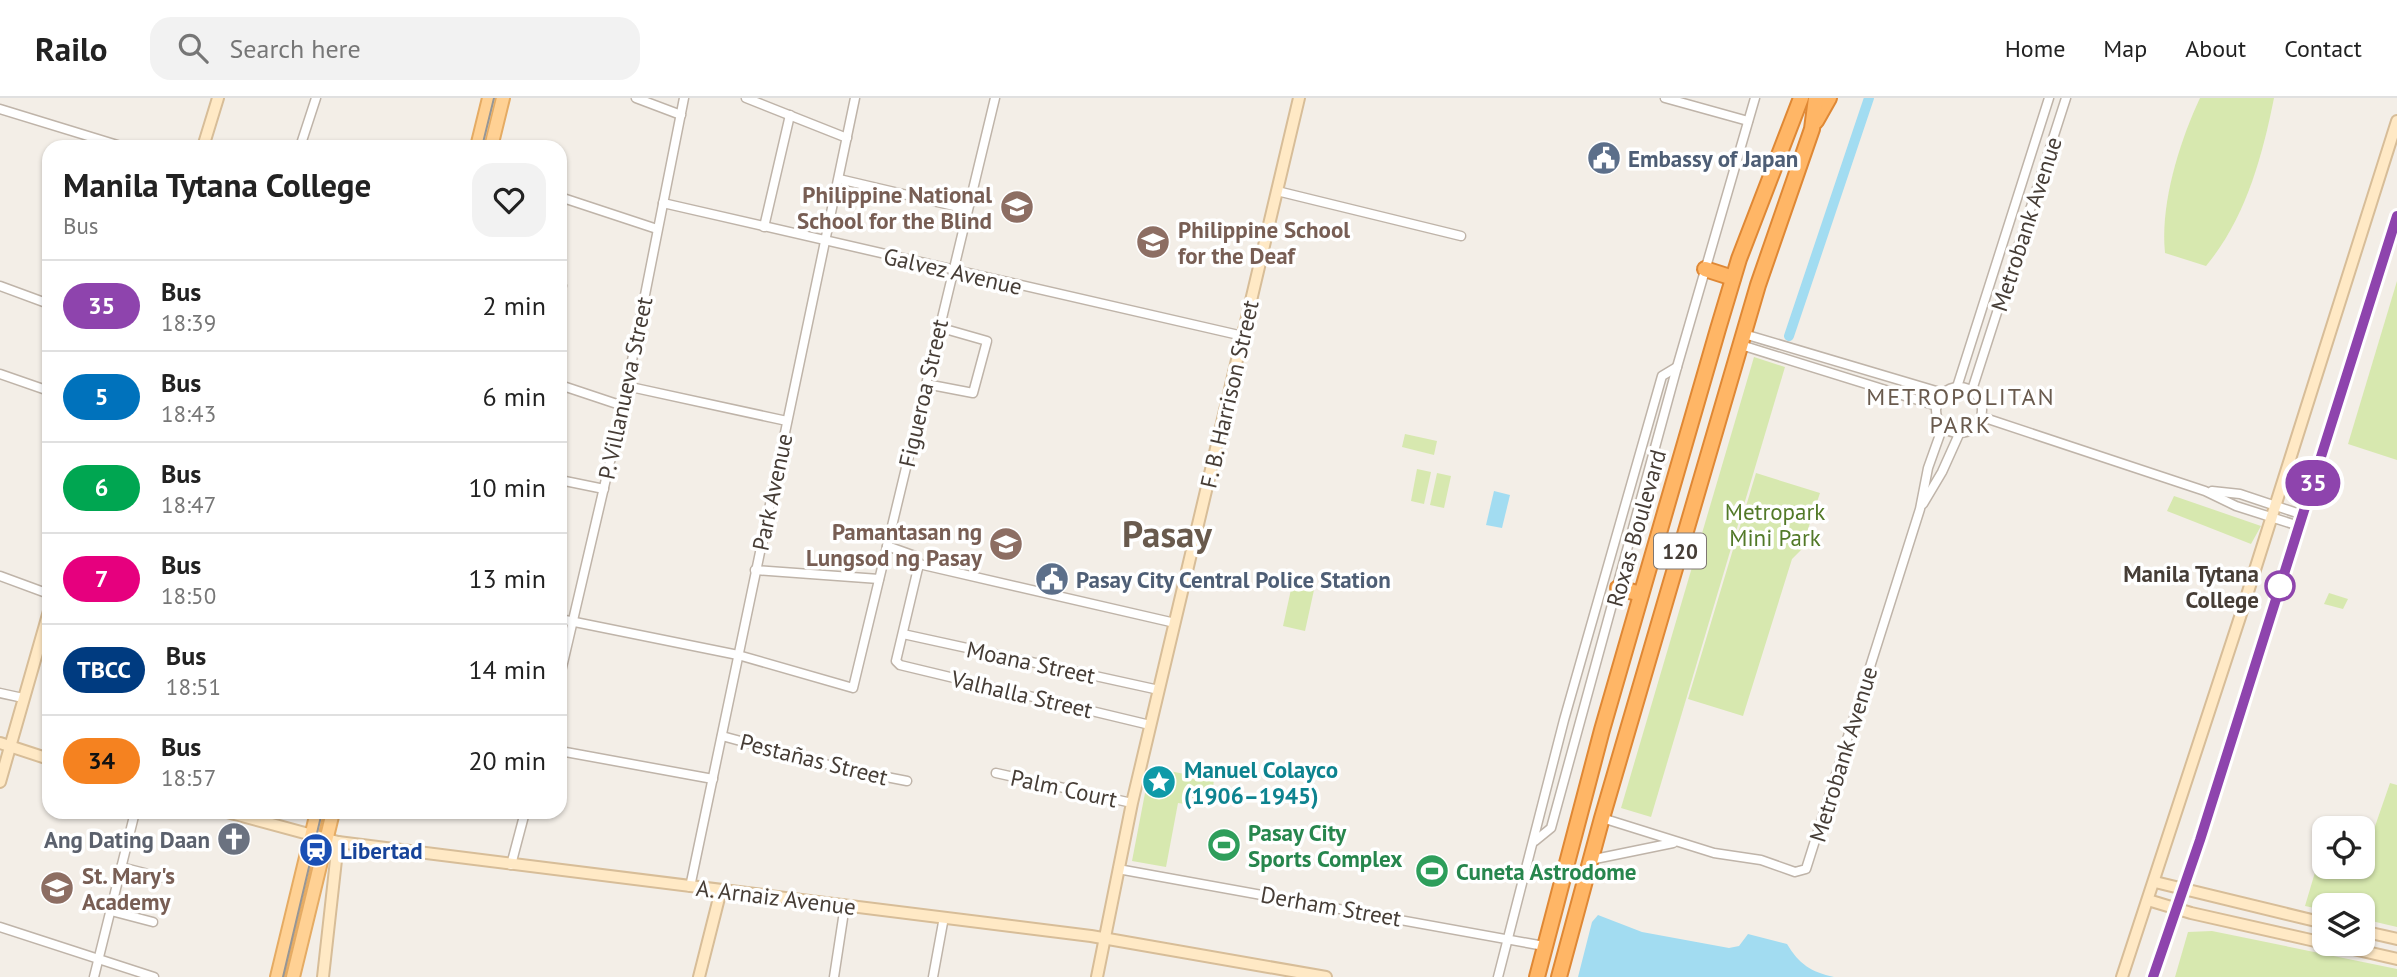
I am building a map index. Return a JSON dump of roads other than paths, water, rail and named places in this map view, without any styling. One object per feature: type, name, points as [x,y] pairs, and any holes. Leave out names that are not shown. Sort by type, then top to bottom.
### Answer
[{"type":"highway","name":"120","points":[[1790,120],[1794,98]]},
{"type":"highway","name":"Roxas Boulevard","points":[[1537,977],[1641,594],[1733,278],[1790,120],[1801,98]]},
{"type":"highway","name":"120","points":[[1812,129],[1816,98]]},
{"type":"highway","name":"120","points":[[1559,977],[1602,818],[1742,339],[1812,129],[1829,98]]},
{"type":"highway","points":[[1705,269],[1733,278]]},
{"type":"highway","points":[[1618,588],[1641,594]]},
{"type":"main road","points":[[205,140],[218,98]]},
{"type":"main road","points":[[479,140],[489,98]]},
{"type":"main road","points":[[493,140],[503,98]]},
{"type":"main road","name":"F. B. Harrison Street","points":[[1097,977],[1132,803],[1298,98]]},
{"type":"main road","points":[[2122,977],[2397,121]]},
{"type":"main road","points":[[2153,977],[2177,910],[2397,216]]},
{"type":"main road","points":[[0,782],[5,745],[23,698],[42,634]]},
{"type":"main road","points":[[5,745],[42,757]]},
{"type":"main road","name":"A. Arnaiz Avenue","points":[[253,819],[332,841],[1105,938],[1297,975],[1326,977]]},
{"type":"main road","points":[[277,977],[315,819]]},
{"type":"main road","points":[[323,977],[333,819]]},
{"type":"main road","points":[[293,977],[332,841]]},
{"type":"main road","points":[[2155,881],[2183,891],[2312,919]]},
{"type":"main road","points":[[699,977],[721,890]]},
{"type":"main road","points":[[2148,900],[2177,910],[2312,940]]},
{"type":"main road","points":[[2375,934],[2397,939]]},
{"type":"main road","points":[[2375,954],[2397,959]]},
{"type":"street","points":[[302,140],[316,98]]},
{"type":"street","points":[[636,98],[681,115]]},
{"type":"street","name":"P. Villanueva Street","points":[[567,649],[623,406],[684,98]]},
{"type":"street","points":[[746,98],[847,138]]},
{"type":"street","name":"Park Avenue","points":[[690,887],[855,98]]},
{"type":"street","name":"Figueroa Street","points":[[738,655],[853,688],[995,98]]},
{"type":"street","points":[[1665,98],[1748,121]]},
{"type":"street","points":[[1535,841],[1551,828],[1677,367],[1755,98]]},
{"type":"street","name":"Metrobank Avenue","points":[[1957,387],[2049,98]]},
{"type":"street","name":"Metrobank Avenue","points":[[1972,390],[2066,98]]},
{"type":"street","points":[[0,109],[101,140]]},
{"type":"street","points":[[764,227],[790,115]]},
{"type":"street","points":[[839,179],[967,209]]},
{"type":"street","points":[[1277,191],[1461,236]]},
{"type":"street","points":[[567,199],[657,229]]},
{"type":"street","name":"Galvez Avenue","points":[[663,203],[1243,336]]},
{"type":"street","points":[[0,286],[42,301]]},
{"type":"street","points":[[926,384],[974,393],[987,341],[938,327]]},
{"type":"street","points":[[1742,339],[1802,351],[1943,393],[1957,387],[1972,390],[1981,402],[1982,417],[1973,428],[1960,432],[1943,426],[1937,406],[1943,393]]},
{"type":"street","points":[[1742,339],[1799,363],[1937,406]]},
{"type":"street","points":[[1799,363],[1802,351]]},
{"type":"street","points":[[1498,977],[1564,720],[1661,376],[1677,367]]},
{"type":"street","points":[[0,374],[42,389]]},
{"type":"street","points":[[626,386],[787,421]]},
{"type":"street","points":[[567,387],[623,406]]},
{"type":"street","points":[[1982,417],[2205,491],[2236,506],[2299,526]]},
{"type":"street","name":"Metrobank Avenue","points":[[1602,818],[1714,853],[1761,860],[1796,872],[1806,869],[1920,509],[1928,468],[1943,426]]},
{"type":"street","name":"Metrobank Avenue","points":[[1920,509],[1942,472],[1960,432]]},
{"type":"street","points":[[567,481],[604,489]]},
{"type":"street","points":[[2205,491],[2240,494],[2303,515]]},
{"type":"street","points":[[887,547],[915,556],[919,564],[903,634]]},
{"type":"street","points":[[919,564],[1175,623]]},
{"type":"street","points":[[755,570],[879,579]]},
{"type":"street","points":[[0,576],[42,591]]},
{"type":"street","points":[[567,621],[738,655]]},
{"type":"street","name":"Valhalla Street","points":[[903,634],[896,661],[905,666],[1150,725]]},
{"type":"street","name":"Moana Street","points":[[903,634],[1158,690]]},
{"type":"street","points":[[0,693],[23,698]]},
{"type":"street","name":"Pestañas Street","points":[[722,736],[840,768],[907,781]]},
{"type":"street","points":[[567,752],[713,779]]},
{"type":"street","name":"Palm Court","points":[[996,773],[1132,803]]},
{"type":"street","points":[[94,977],[133,819]]},
{"type":"street","points":[[511,865],[523,819]]},
{"type":"street","name":"Metrobank Avenue","points":[[1590,860],[1676,842]]},
{"type":"street","points":[[121,867],[164,878]]},
{"type":"street","name":"Derham Street","points":[[1118,869],[1544,946]]},
{"type":"street","points":[[834,977],[845,905]]},
{"type":"street","points":[[111,911],[153,922]]},
{"type":"street","points":[[933,977],[944,917]]},
{"type":"street","points":[[0,927],[154,977]]},
{"type":"water","points":[[1494,491],[1510,495],[1502,528],[1486,525]]},
{"type":"water","points":[[1598,915],[1642,932],[1729,948],[1739,946],[1748,934],[1787,944],[1806,966],[1834,977],[1578,977],[1592,922]]},
{"type":"waterway","points":[[1789,336],[1869,98]]},
{"type":"tram line","points":[[484,140],[494,98]]},
{"type":"tram line","points":[[283,977],[320,819]]},
{"type":"place","name":"Embassy of Japan","points":[[1604,158]]},
{"type":"place","name":"Philippine National School for the Blind","points":[[1017,207]]},
{"type":"place","name":"Philippine School for the Deaf","points":[[1153,242]]},
{"type":"place","name":"Pamantasan ng Lungsod ng Pasay","points":[[1006,544]]},
{"type":"place","name":"Pasay City Central Police Station","points":[[1052,579]]},
{"type":"place","name":"Manila Tytana College","points":[[2280,586]]},
{"type":"place","name":"Manuel Colayco (1906–1945)","points":[[1159,782]]},
{"type":"place","name":"Ang Dating Daan","points":[[234,839]]},
{"type":"place","name":"Pasay City Sports Complex","points":[[1224,845]]},
{"type":"place","name":"Libertad","points":[[316,850]]},
{"type":"place","name":"Cuneta Astrodome","points":[[1432,871]]},
{"type":"place","name":"St. Mary's Academy","points":[[57,888]]},
{"type":"district","name":"METROPOLITAN PARK","points":[[1961,410]]},
{"type":"district","name":"Pasay","points":[[1167,533]]},
{"type":"park label","name":"Metropark Mini Park","points":[[1775,524]]}]
